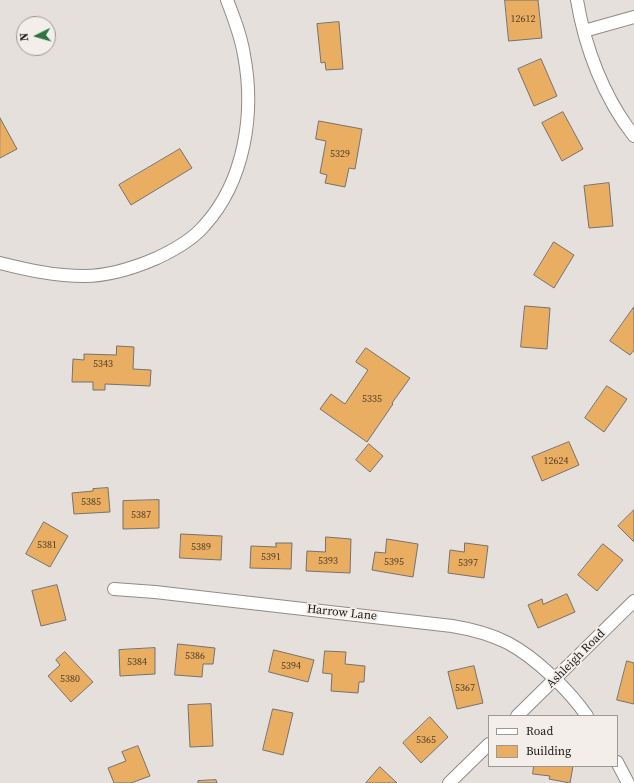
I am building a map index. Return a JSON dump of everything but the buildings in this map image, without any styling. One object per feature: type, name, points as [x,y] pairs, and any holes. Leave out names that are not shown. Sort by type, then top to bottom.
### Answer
[{"type":"street","points":[[0,263],[31,271],[84,276],[101,275],[123,270],[144,264],[167,253],[188,240],[203,227],[216,212],[226,195],[238,167],[246,130],[248,109],[248,81],[244,54],[227,0]]},
{"type":"street","points":[[577,0],[584,31],[603,84],[616,111],[634,136]]},
{"type":"street","points":[[584,31],[634,17]]},
{"type":"street","name":"Harrow Lane","points":[[114,589],[156,592],[452,626],[472,630],[495,638],[520,650],[555,680],[580,706],[586,715]]},
{"type":"street","name":"Ashleigh Road","points":[[519,715],[634,601]]},
{"type":"street","points":[[449,783],[488,745]]},
{"type":"street","points":[[618,764],[628,783]]}]
